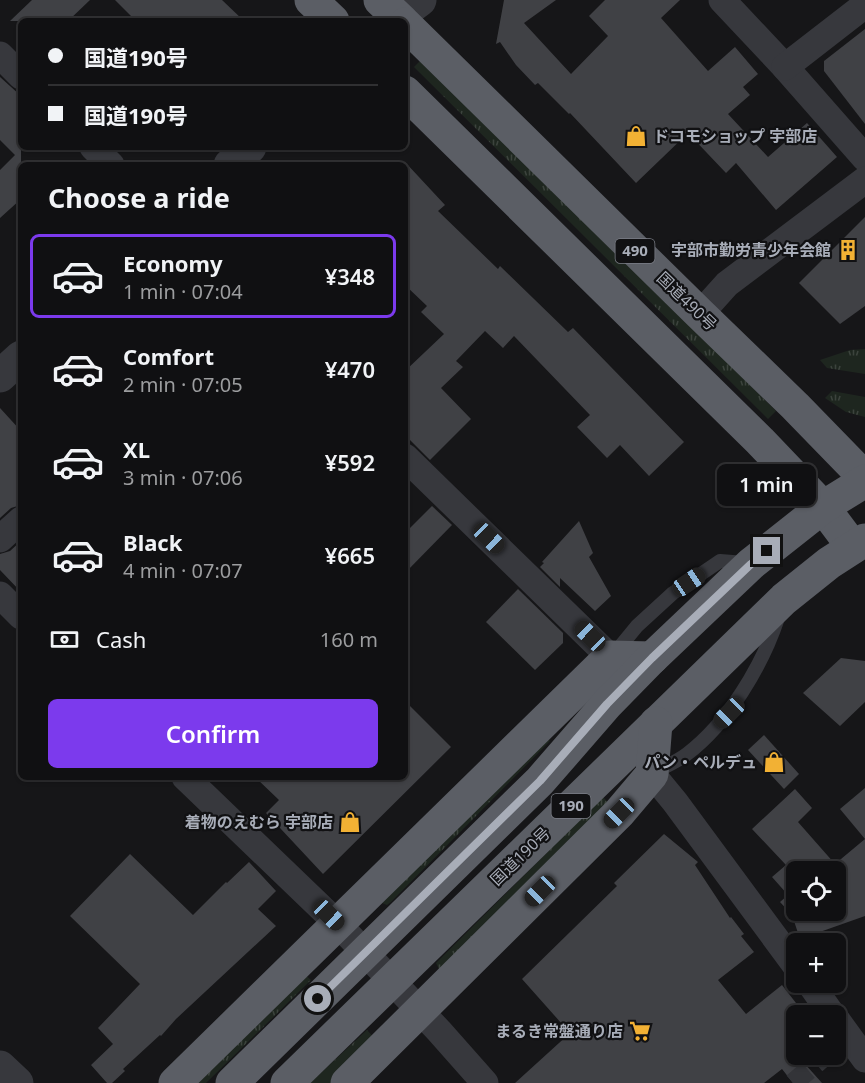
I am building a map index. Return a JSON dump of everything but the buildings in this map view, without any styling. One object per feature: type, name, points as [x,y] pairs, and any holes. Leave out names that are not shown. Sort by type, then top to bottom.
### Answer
[{"type":"highway","points":[[311,0],[330,18]]},
{"type":"highway","name":"国道490号","points":[[408,22],[795,406],[865,479]]},
{"type":"highway","points":[[408,95],[760,441],[861,550]]},
{"type":"highway","name":"190","points":[[232,1083],[540,781],[607,704],[652,658],[751,564],[823,507],[865,479]]},
{"type":"highway","name":"国道190号","points":[[287,1083],[784,599],[830,563],[861,550]]},
{"type":"highway","points":[[607,704],[610,657]]},
{"type":"highway","points":[[175,1083],[610,657],[652,658]]},
{"type":"highway","points":[[347,1083],[619,813],[652,774],[656,723]]},
{"type":"highway","points":[[610,768],[652,774]]},
{"type":"street","points":[[722,0],[865,158]]},
{"type":"street","points":[[785,67],[865,5]]},
{"type":"street","points":[[0,55],[18,73]]},
{"type":"street","points":[[96,150],[108,162]]},
{"type":"street","points":[[233,162],[247,150]]},
{"type":"street","points":[[700,314],[727,284],[865,180]]},
{"type":"street","points":[[0,376],[18,360]]},
{"type":"street","points":[[408,460],[610,657]]},
{"type":"street","points":[[0,539],[18,523]]},
{"type":"street","points":[[0,595],[18,613]]},
{"type":"street","points":[[652,774],[786,952]]},
{"type":"street","points":[[188,780],[338,924],[485,1083]]},
{"type":"street","points":[[819,993],[830,1005]]},
{"type":"street","points":[[846,1023],[865,1059]]},
{"type":"street","points":[[0,1067],[17,1083]]},
{"type":"lane","points":[[610,657],[637,626],[673,593],[720,561],[751,564]]},
{"type":"lane","points":[[652,774],[687,754],[729,713],[769,645],[784,599]]},
{"type":"green space","points":[[422,59],[776,411],[768,419],[414,67]]},
{"type":"green space","points":[[865,349],[865,374],[827,368],[820,360],[850,350]]},
{"type":"green space","points":[[832,391],[865,397],[865,417],[846,412],[825,398]]},
{"type":"green space","points":[[546,738],[550,741],[391,902],[387,905],[382,903]]},
{"type":"green space","points":[[603,797],[612,807],[440,971],[436,963]]},
{"type":"green space","points":[[302,972],[311,980],[206,1083],[188,1083]]},
{"type":"green space","points":[[367,1030],[375,1039],[331,1083],[310,1083]]},
{"type":"tunnel","points":[[793,1083],[814,1065]]},
{"type":"place","name":"ドコモショップ 宇部店","points":[[636,136]]},
{"type":"place","name":"宇部市勤労青少年会館","points":[[848,250]]},
{"type":"place","name":"パン・ペルデュ","points":[[774,762]]},
{"type":"place","name":"着物のえむら 宇部店","points":[[350,822]]},
{"type":"place","name":"まるき常盤通り店","points":[[640,1031]]},
{"type":"route","points":[[318,999],[540,781],[607,704],[652,658],[767,551]]}]
